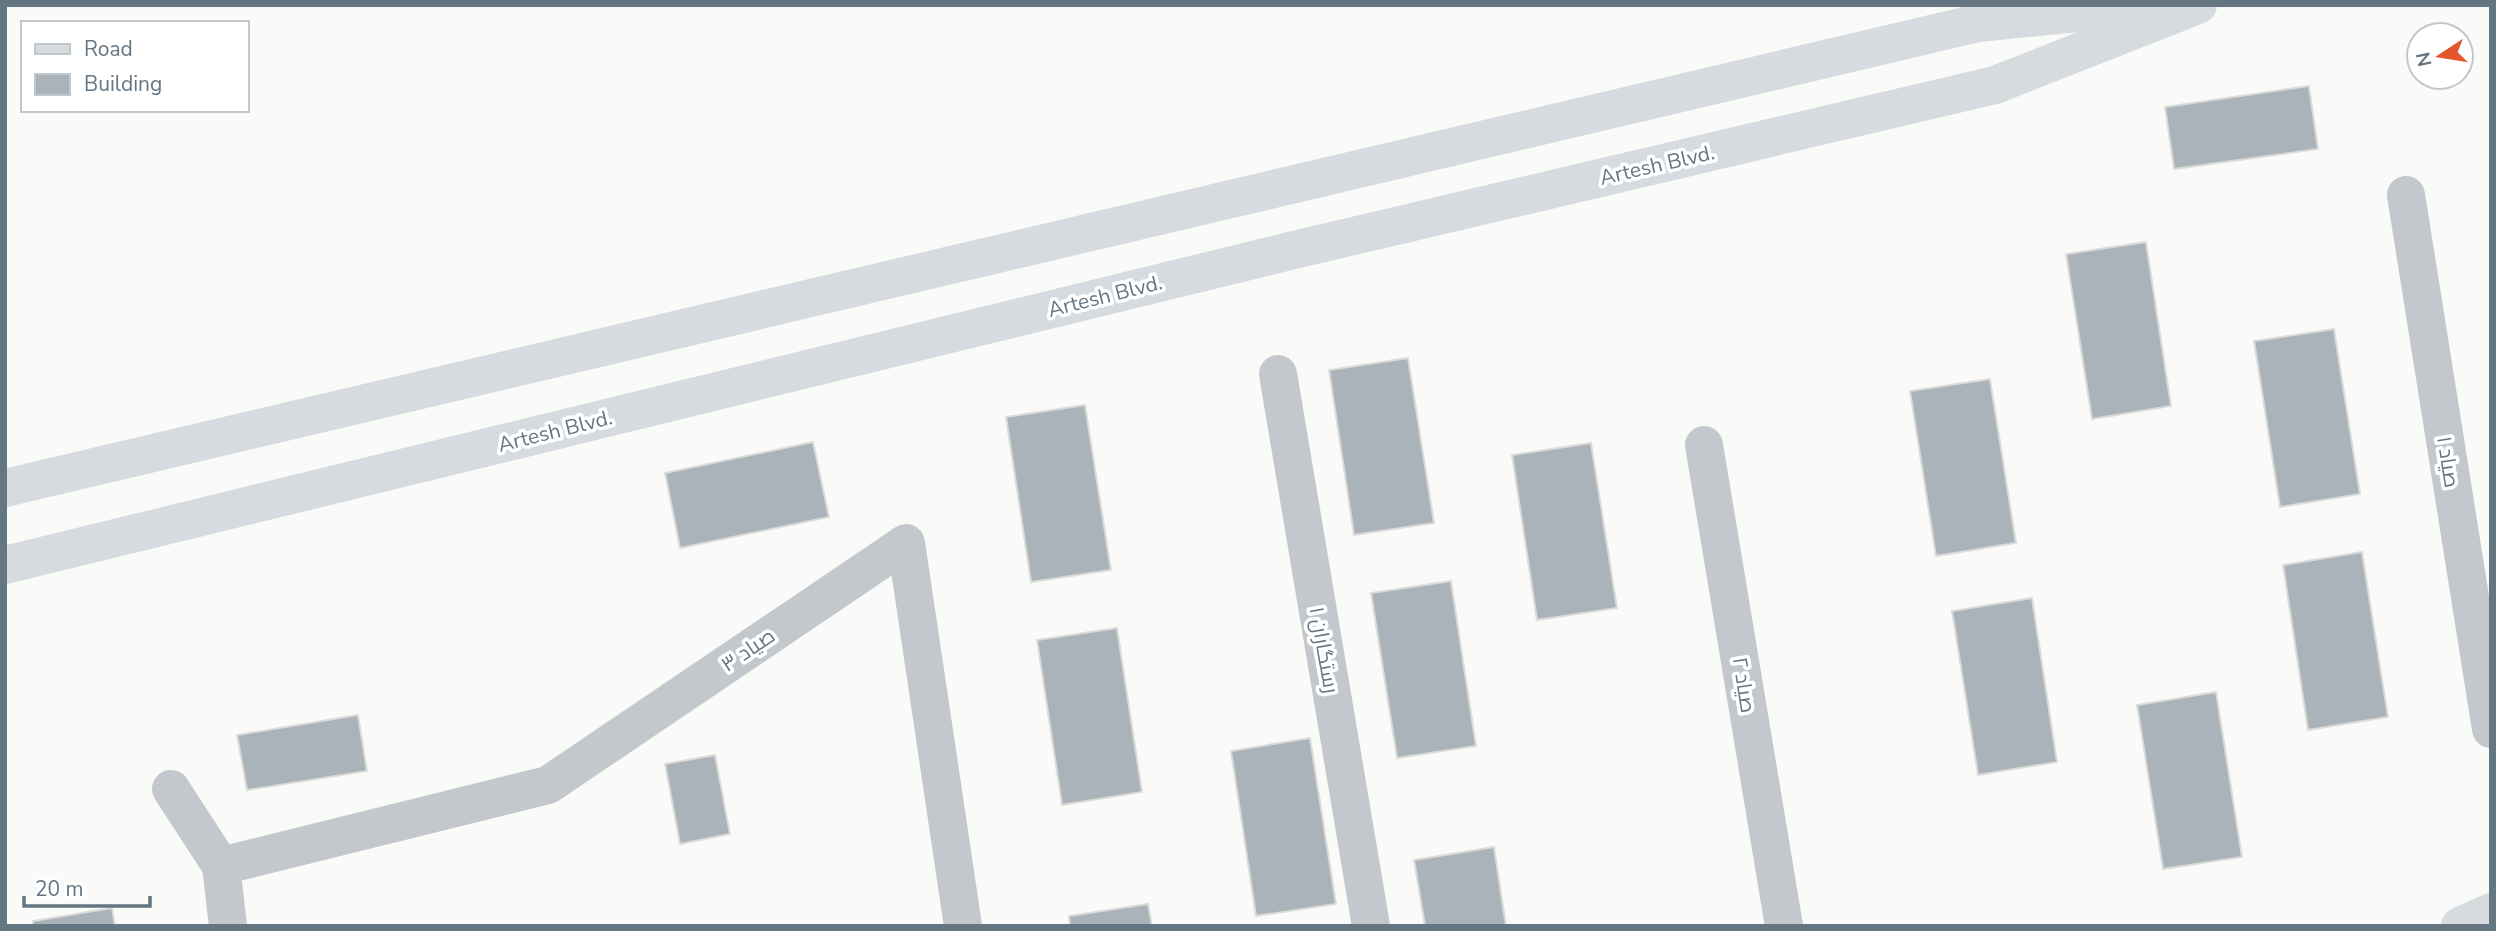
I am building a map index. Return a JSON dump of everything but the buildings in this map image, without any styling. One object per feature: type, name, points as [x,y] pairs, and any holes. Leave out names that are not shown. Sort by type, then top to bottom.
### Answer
[{"type":"main road","points":[[5,488],[1978,23],[2157,5]]},
{"type":"main road","name":"Artesh Blvd.","points":[[5,565],[1294,250],[1995,85],[2198,5]]},
{"type":"main road","points":[[2460,926],[2491,912]]},
{"type":"street","name":"صیاد ۱","points":[[2406,195],[2491,729]]},
{"type":"street","name":"رستگاران ۱","points":[[1278,374],[1371,926]]},
{"type":"street","name":"صیاد ۲","points":[[1704,445],[1784,926]]},
{"type":"street","name":"صیاد ۳","points":[[220,866],[548,785],[906,543],[963,926]]},
{"type":"street","points":[[171,789],[220,866],[228,926]]}]
